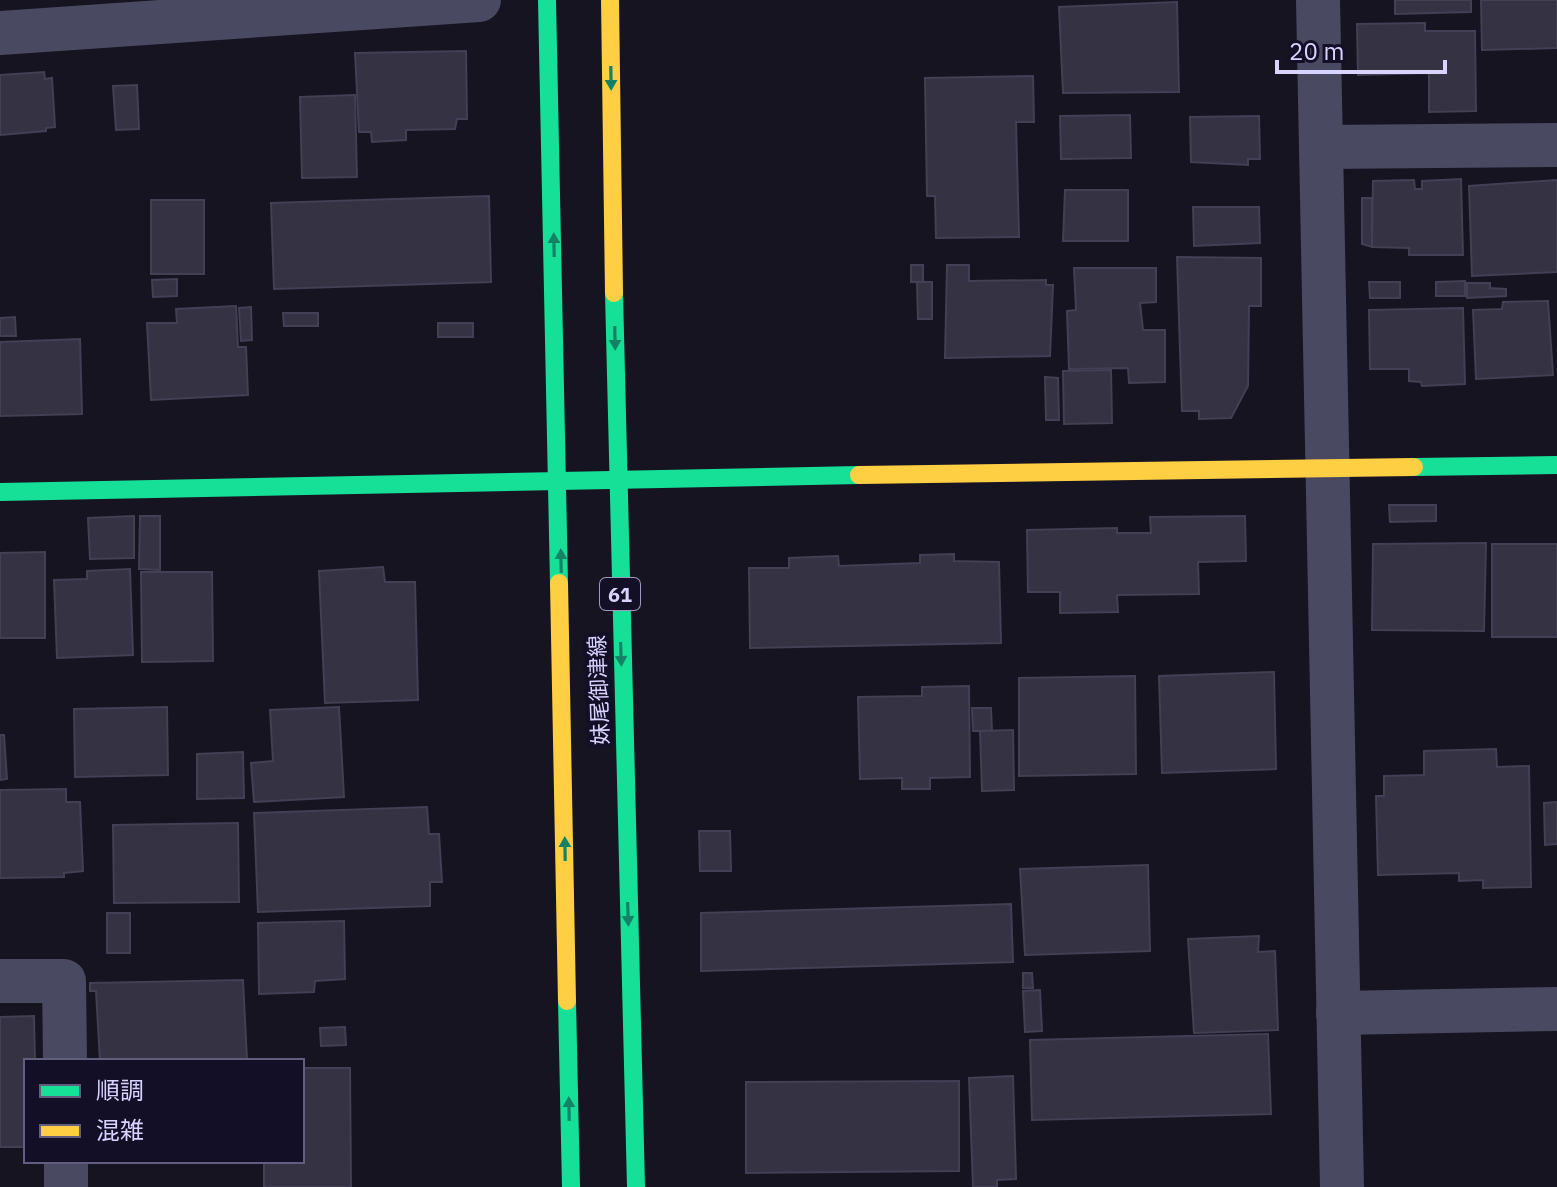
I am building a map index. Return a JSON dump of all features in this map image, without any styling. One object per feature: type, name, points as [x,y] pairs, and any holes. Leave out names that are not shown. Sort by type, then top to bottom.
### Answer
[{"type":"main road","name":"妹尾御津線","points":[[547,0],[560,479],[571,1187]]},
{"type":"main road","name":"妹尾御津線","points":[[610,0],[617,479],[636,1187]]},
{"type":"main road","points":[[0,492],[560,479],[1557,465]]},
{"type":"street","points":[[0,33],[479,0]]},
{"type":"street","points":[[1318,0],[1342,1187]]},
{"type":"street","points":[[1321,147],[1557,145]]},
{"type":"street","points":[[0,981],[64,981],[65,1059]]},
{"type":"street","points":[[1338,1013],[1557,1009]]},
{"type":"street","points":[[66,1163],[66,1187]]},
{"type":"building","points":[[1395,0],[1471,0],[1471,12],[1395,14]]},
{"type":"building","points":[[1481,0],[1557,0],[1557,48],[1482,50]]},
{"type":"building","points":[[1177,2],[1179,92],[1063,93],[1059,7]]},
{"type":"building","points":[[1425,23],[1425,31],[1475,31],[1476,111],[1429,112],[1429,73],[1358,75],[1357,24]]},
{"type":"building","points":[[466,51],[467,119],[457,119],[455,129],[406,130],[406,140],[372,142],[371,132],[359,132],[355,53]]},
{"type":"building","points":[[44,72],[45,79],[52,78],[55,127],[46,128],[46,131],[0,135],[0,75]]},
{"type":"building","points":[[1033,76],[1034,122],[1016,122],[1019,237],[936,238],[935,196],[927,196],[925,78]]},
{"type":"building","points":[[137,85],[139,129],[116,130],[113,86]]},
{"type":"building","points":[[355,95],[357,177],[302,178],[300,97]]},
{"type":"building","points":[[1130,115],[1131,158],[1061,159],[1060,116]]},
{"type":"building","points":[[1259,116],[1260,159],[1248,159],[1248,165],[1191,162],[1190,117]]},
{"type":"building","points":[[1461,179],[1463,255],[1409,255],[1409,248],[1372,247],[1373,181],[1414,180],[1415,189],[1422,189],[1422,181]]},
{"type":"building","points":[[1557,180],[1557,272],[1472,276],[1469,186]]},
{"type":"building","points":[[1065,190],[1128,190],[1128,241],[1063,241]]},
{"type":"building","points":[[489,196],[491,282],[274,289],[271,203]]},
{"type":"building","points":[[1362,198],[1372,198],[1372,247],[1362,244]]},
{"type":"building","points":[[151,200],[204,200],[204,274],[151,274]]},
{"type":"building","points":[[1193,207],[1259,207],[1260,243],[1194,246]]},
{"type":"building","points":[[1177,257],[1261,258],[1261,306],[1249,306],[1248,386],[1231,418],[1199,419],[1199,411],[1182,411]]},
{"type":"building","points":[[911,265],[923,265],[923,282],[911,282]]},
{"type":"building","points":[[947,265],[969,265],[969,281],[1046,280],[1046,285],[1053,285],[1050,356],[945,358]]},
{"type":"building","points":[[1074,268],[1156,268],[1156,302],[1140,303],[1143,330],[1165,330],[1165,382],[1129,383],[1128,368],[1069,369],[1067,311],[1076,310]]},
{"type":"building","points":[[177,279],[177,296],[153,297],[152,280]]},
{"type":"building","points":[[1465,281],[1465,296],[1436,296],[1436,282]]},
{"type":"building","points":[[917,282],[932,282],[932,319],[918,319]]},
{"type":"building","points":[[1369,282],[1400,282],[1400,298],[1370,298]]},
{"type":"building","points":[[1467,283],[1490,283],[1490,288],[1506,289],[1506,296],[1467,298]]},
{"type":"building","points":[[1548,301],[1553,375],[1476,379],[1473,310],[1502,309],[1503,302]]},
{"type":"building","points":[[236,306],[238,347],[246,347],[248,395],[151,400],[147,323],[177,323],[176,309]]},
{"type":"building","points":[[251,307],[252,340],[241,341],[239,308]]},
{"type":"building","points":[[1463,308],[1465,384],[1422,386],[1421,382],[1409,381],[1409,369],[1370,369],[1369,310]]},
{"type":"building","points":[[283,313],[318,313],[318,326],[284,326]]},
{"type":"building","points":[[15,317],[16,336],[0,336],[0,318]]},
{"type":"building","points":[[438,323],[473,323],[473,337],[438,337]]},
{"type":"building","points":[[80,339],[82,414],[0,416],[0,342]]},
{"type":"building","points":[[1111,370],[1112,423],[1064,424],[1063,371]]},
{"type":"building","points":[[1045,377],[1058,378],[1059,420],[1046,420]]},
{"type":"building","points":[[1389,505],[1436,505],[1436,521],[1390,522]]},
{"type":"building","points":[[134,516],[134,558],[90,559],[88,518]]},
{"type":"building","points":[[140,516],[160,516],[160,570],[139,569]]},
{"type":"building","points":[[1245,516],[1246,561],[1198,562],[1199,594],[1117,595],[1118,612],[1060,613],[1060,592],[1028,592],[1027,530],[1117,528],[1117,533],[1151,533],[1150,517]]},
{"type":"building","points":[[1486,543],[1484,631],[1372,630],[1373,544]]},
{"type":"building","points":[[1492,544],[1557,544],[1557,637],[1492,637]]},
{"type":"building","points":[[45,552],[45,638],[0,638],[0,553]]},
{"type":"building","points":[[954,554],[954,561],[999,562],[1001,643],[750,648],[749,568],[789,568],[789,558],[838,556],[839,566],[920,563],[920,555]]},
{"type":"building","points":[[383,567],[385,582],[415,582],[418,700],[325,703],[319,571]]},
{"type":"building","points":[[130,569],[133,655],[57,658],[54,580],[87,579],[87,571]]},
{"type":"building","points":[[141,572],[212,572],[213,661],[142,662]]},
{"type":"building","points":[[1274,672],[1276,769],[1162,773],[1159,676]]},
{"type":"building","points":[[1135,676],[1136,774],[1019,776],[1019,678]]},
{"type":"building","points":[[969,686],[970,777],[930,778],[930,789],[902,789],[902,778],[860,779],[858,697],[922,696],[922,687]]},
{"type":"building","points":[[167,707],[168,775],[75,777],[74,709]]},
{"type":"building","points":[[339,707],[344,797],[254,802],[251,763],[273,761],[270,710]]},
{"type":"building","points":[[972,708],[991,708],[992,731],[973,731]]},
{"type":"building","points":[[1013,730],[1014,790],[982,791],[980,731]]},
{"type":"building","points":[[0,735],[4,735],[7,779],[0,780]]},
{"type":"building","points":[[1496,749],[1497,767],[1529,766],[1531,887],[1483,888],[1483,880],[1459,881],[1459,873],[1378,875],[1376,796],[1384,796],[1384,776],[1424,775],[1424,751]]},
{"type":"building","points":[[243,752],[244,798],[197,799],[197,754]]},
{"type":"building","points":[[66,789],[66,802],[80,802],[83,871],[64,873],[64,877],[0,878],[0,790]]},
{"type":"building","points":[[1557,802],[1557,844],[1545,845],[1544,803]]},
{"type":"building","points":[[427,807],[429,834],[439,834],[442,882],[430,882],[430,906],[258,912],[254,813]]},
{"type":"building","points":[[238,823],[239,902],[114,903],[113,825]]},
{"type":"building","points":[[699,831],[730,831],[731,871],[700,871]]},
{"type":"building","points":[[1148,865],[1150,951],[1025,955],[1020,869]]},
{"type":"building","points":[[1011,904],[1013,962],[701,971],[701,913]]},
{"type":"building","points":[[107,913],[130,913],[130,953],[107,953]]},
{"type":"building","points":[[344,921],[345,979],[315,981],[314,992],[259,994],[258,923]]},
{"type":"building","points":[[1259,936],[1258,952],[1275,951],[1278,1030],[1194,1033],[1188,939]]},
{"type":"building","points":[[1023,973],[1032,973],[1033,988],[1023,988]]},
{"type":"building","points":[[243,980],[247,1059],[100,1059],[96,991],[90,991],[90,983]]},
{"type":"building","points":[[1040,990],[1042,1031],[1025,1032],[1023,991]]},
{"type":"building","points":[[34,1016],[35,1059],[24,1059],[24,1147],[0,1147],[0,1017]]},
{"type":"building","points":[[345,1027],[346,1045],[321,1046],[320,1028]]},
{"type":"building","points":[[1268,1034],[1271,1114],[1032,1120],[1030,1040]]},
{"type":"building","points":[[304,1068],[350,1068],[351,1187],[264,1187],[264,1163],[304,1163]]},
{"type":"building","points":[[1013,1076],[1016,1179],[997,1180],[997,1187],[973,1187],[969,1078]]},
{"type":"building","points":[[959,1081],[959,1171],[746,1173],[746,1082]]},
{"type":"traffic: fast","points":[[547,0],[559,583]]},
{"type":"traffic: fast","points":[[614,293],[636,1187]]},
{"type":"traffic: fast","points":[[1414,467],[1557,465]]},
{"type":"traffic: fast","points":[[0,492],[859,475]]},
{"type":"traffic: fast","points":[[567,1001],[571,1187]]},
{"type":"traffic: slow","points":[[610,0],[614,293]]},
{"type":"traffic: slow","points":[[859,475],[1414,467]]},
{"type":"traffic: slow","points":[[559,583],[567,1001]]}]
